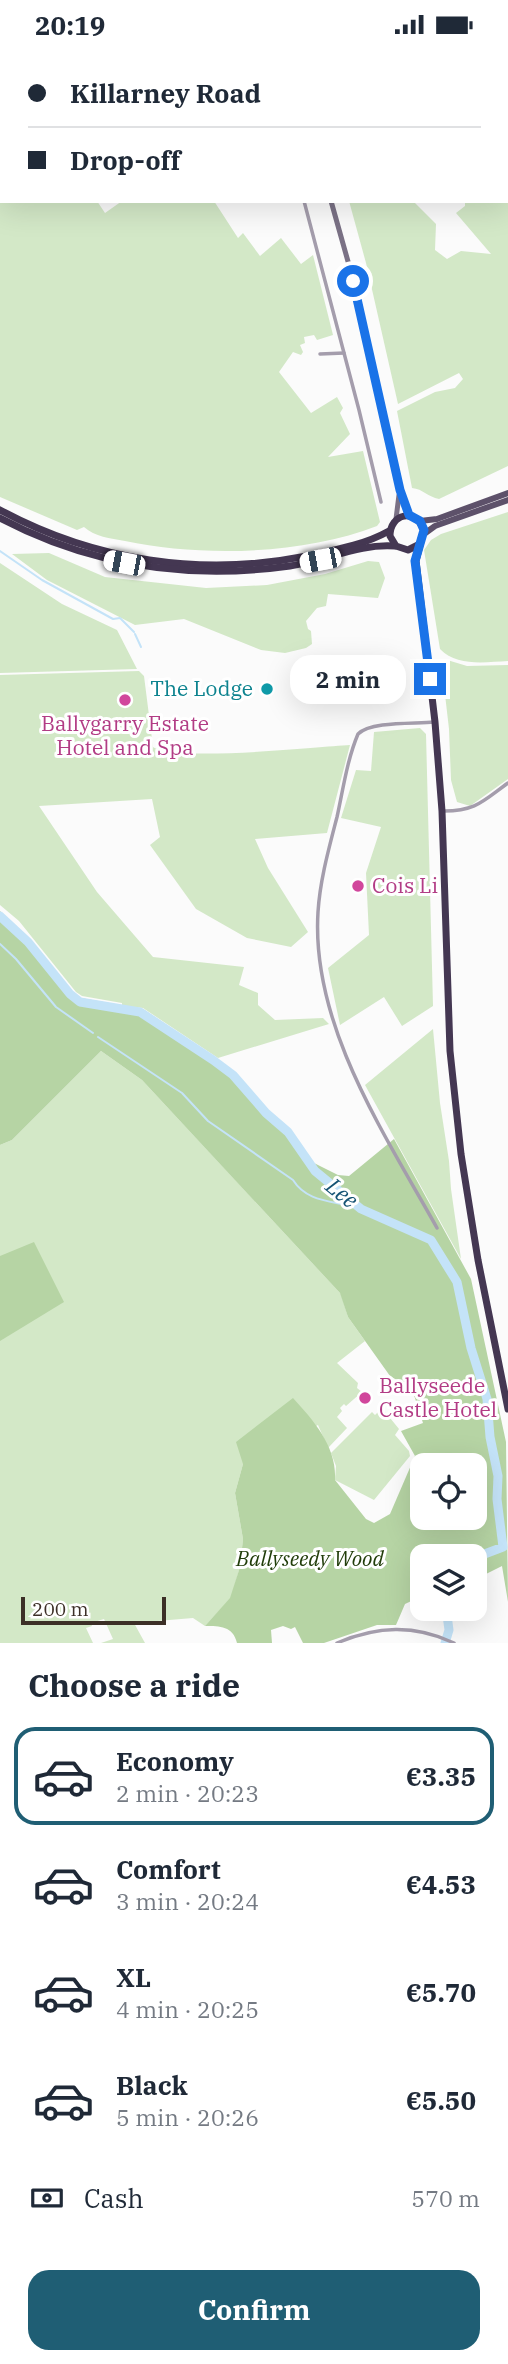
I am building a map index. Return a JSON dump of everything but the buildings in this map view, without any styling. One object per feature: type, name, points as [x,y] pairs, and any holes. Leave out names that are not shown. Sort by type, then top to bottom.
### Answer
[{"type":"highway","points":[[0,510],[82,546],[135,558],[193,565],[248,565],[292,559],[347,547],[390,531]]},
{"type":"highway","points":[[416,575],[400,547],[391,539],[390,531],[396,519],[409,515],[420,521],[424,534],[416,553],[416,575],[435,722],[442,811],[453,1077],[461,1154],[478,1260],[508,1409]]},
{"type":"highway","points":[[0,518],[50,542],[108,560],[195,572],[247,571],[293,565],[382,545],[412,549],[420,544]]},
{"type":"main road","points":[[332,203],[349,265],[400,490],[409,515]]},
{"type":"main road","points":[[396,519],[400,490]]},
{"type":"main road","points":[[420,521],[444,516],[508,493]]},
{"type":"main road","points":[[424,534],[435,526],[508,500]]},
{"type":"street","points":[[305,203],[381,502]]},
{"type":"street","points":[[320,354],[344,353]]},
{"type":"street","points":[[435,722],[377,726],[358,734],[328,850],[318,921],[322,968],[340,1043],[361,1090],[437,1228]]},
{"type":"street","points":[[442,811],[474,808],[508,783]]},
{"type":"street","points":[[337,1643],[386,1628],[421,1631],[452,1642]]},
{"type":"green space","points":[[0,203],[98,203],[105,213],[119,203],[215,203],[238,238],[243,233],[260,256],[281,238],[301,264],[313,255],[333,335],[317,340],[314,335],[304,337],[305,343],[300,345],[303,352],[301,355],[293,352],[279,372],[311,413],[337,397],[343,408],[340,413],[350,434],[328,457],[363,451],[380,522],[377,526],[348,536],[285,548],[219,551],[186,549],[108,538],[84,527],[77,530],[0,497]]},
{"type":"green space","points":[[350,203],[415,203],[436,224],[435,250],[447,259],[461,251],[491,254],[456,213],[465,203],[508,203],[508,466],[439,499],[412,488],[397,411],[435,392],[455,388],[463,379],[459,373],[398,404]]},
{"type":"green space","points":[[508,512],[508,661],[472,662],[455,659],[440,649],[424,550],[431,540],[441,534]]},
{"type":"green space","points":[[49,553],[105,577],[206,588],[267,585],[325,574],[368,561],[379,562],[385,578],[378,598],[328,594],[326,606],[317,608],[306,621],[311,631],[312,644],[285,653],[261,650],[184,619],[135,625],[47,580],[12,554]]},
{"type":"green space","points":[[0,563],[62,604],[117,630],[137,669],[0,673]]},
{"type":"green space","points":[[441,660],[467,666],[508,665],[508,779],[470,806],[457,802],[451,780],[449,729]]},
{"type":"green space","points":[[139,671],[144,676],[153,747],[167,751],[216,753],[350,745],[327,833],[255,839],[268,868],[308,932],[291,947],[247,938],[196,909],[150,845],[160,837],[152,799],[39,806],[97,892],[153,957],[244,967],[239,985],[258,993],[258,1005],[275,1020],[323,1018],[329,1024],[218,1058],[143,1008],[122,1006],[122,1003],[82,996],[76,992],[19,921],[0,905],[0,675]]},
{"type":"green space","points":[[420,728],[426,734],[433,1006],[402,1026],[384,997],[340,1025],[328,968],[369,935],[366,873],[381,827],[341,818],[356,770],[371,771],[374,732]]},
{"type":"green space","name":"Ballyseedy Wood","points":[[0,911],[34,944],[72,992],[81,998],[143,1009],[230,1068],[266,1109],[289,1130],[314,1163],[338,1175],[349,1176],[394,1139],[471,1279],[506,1442],[508,1602],[502,1566],[487,1574],[487,1544],[410,1544],[410,1602],[405,1604],[396,1625],[377,1625],[324,1643],[303,1643],[295,1627],[291,1629],[283,1626],[271,1630],[272,1643],[237,1643],[229,1630],[205,1626],[230,1598],[240,1567],[243,1539],[235,1493],[243,1464],[236,1442],[293,1398],[323,1435],[335,1468],[335,1480],[366,1519],[374,1523],[390,1514],[410,1468],[410,1530],[487,1530],[487,1453],[413,1453],[401,1431],[423,1423],[412,1389],[390,1376],[348,1317],[340,1293],[142,1080],[101,1051],[12,1140],[0,1145]]},
{"type":"green space","points":[[433,1029],[440,1103],[461,1259],[365,1085]]},
{"type":"green space","points":[[101,1051],[142,1080],[341,1294],[348,1317],[365,1341],[337,1363],[358,1383],[357,1388],[362,1392],[340,1408],[342,1411],[337,1417],[347,1428],[328,1448],[318,1425],[243,1464],[235,1493],[243,1539],[240,1567],[231,1598],[205,1626],[193,1618],[134,1623],[145,1643],[101,1643],[113,1639],[104,1619],[91,1623],[92,1626],[86,1628],[93,1643],[0,1643],[0,1145],[12,1140]]},
{"type":"green space","points":[[34,1242],[64,1302],[0,1341],[0,1256]]},
{"type":"green space","points":[[382,1408],[399,1429],[395,1435],[410,1456],[374,1500],[335,1480],[336,1466],[331,1453],[372,1412],[375,1415]]},
{"type":"waterway","points":[[0,551],[42,580],[113,619],[120,618],[134,632]]},
{"type":"waterway","points":[[135,634],[141,647]]},
{"type":"waterway","name":"Lee","points":[[0,916],[28,942],[70,994],[80,1002],[140,1012],[213,1060],[233,1075],[266,1113],[288,1132],[315,1171],[361,1209],[431,1240],[457,1282],[471,1348],[487,1399],[490,1437],[498,1476],[497,1499],[503,1547],[487,1553]]},
{"type":"waterway","points":[[0,944],[56,1007],[93,1033]]},
{"type":"waterway","points":[[98,1037],[182,1093],[208,1121],[293,1180],[306,1193],[361,1209]]},
{"type":"waterway","name":"Lee","points":[[445,1643],[449,1630],[448,1621]]},
{"type":"place","name":"The Lodge","points":[[267,689]]},
{"type":"place","name":"Ballygarry Estate Hotel and Spa","points":[[125,700]]},
{"type":"place","name":"Cois Li","points":[[358,886]]},
{"type":"place","name":"Ballyseede Castle Hotel","points":[[365,1398]]},
{"type":"route","points":[[353,281],[400,490],[409,515],[417,518],[424,530],[415,561],[430,679]]}]
